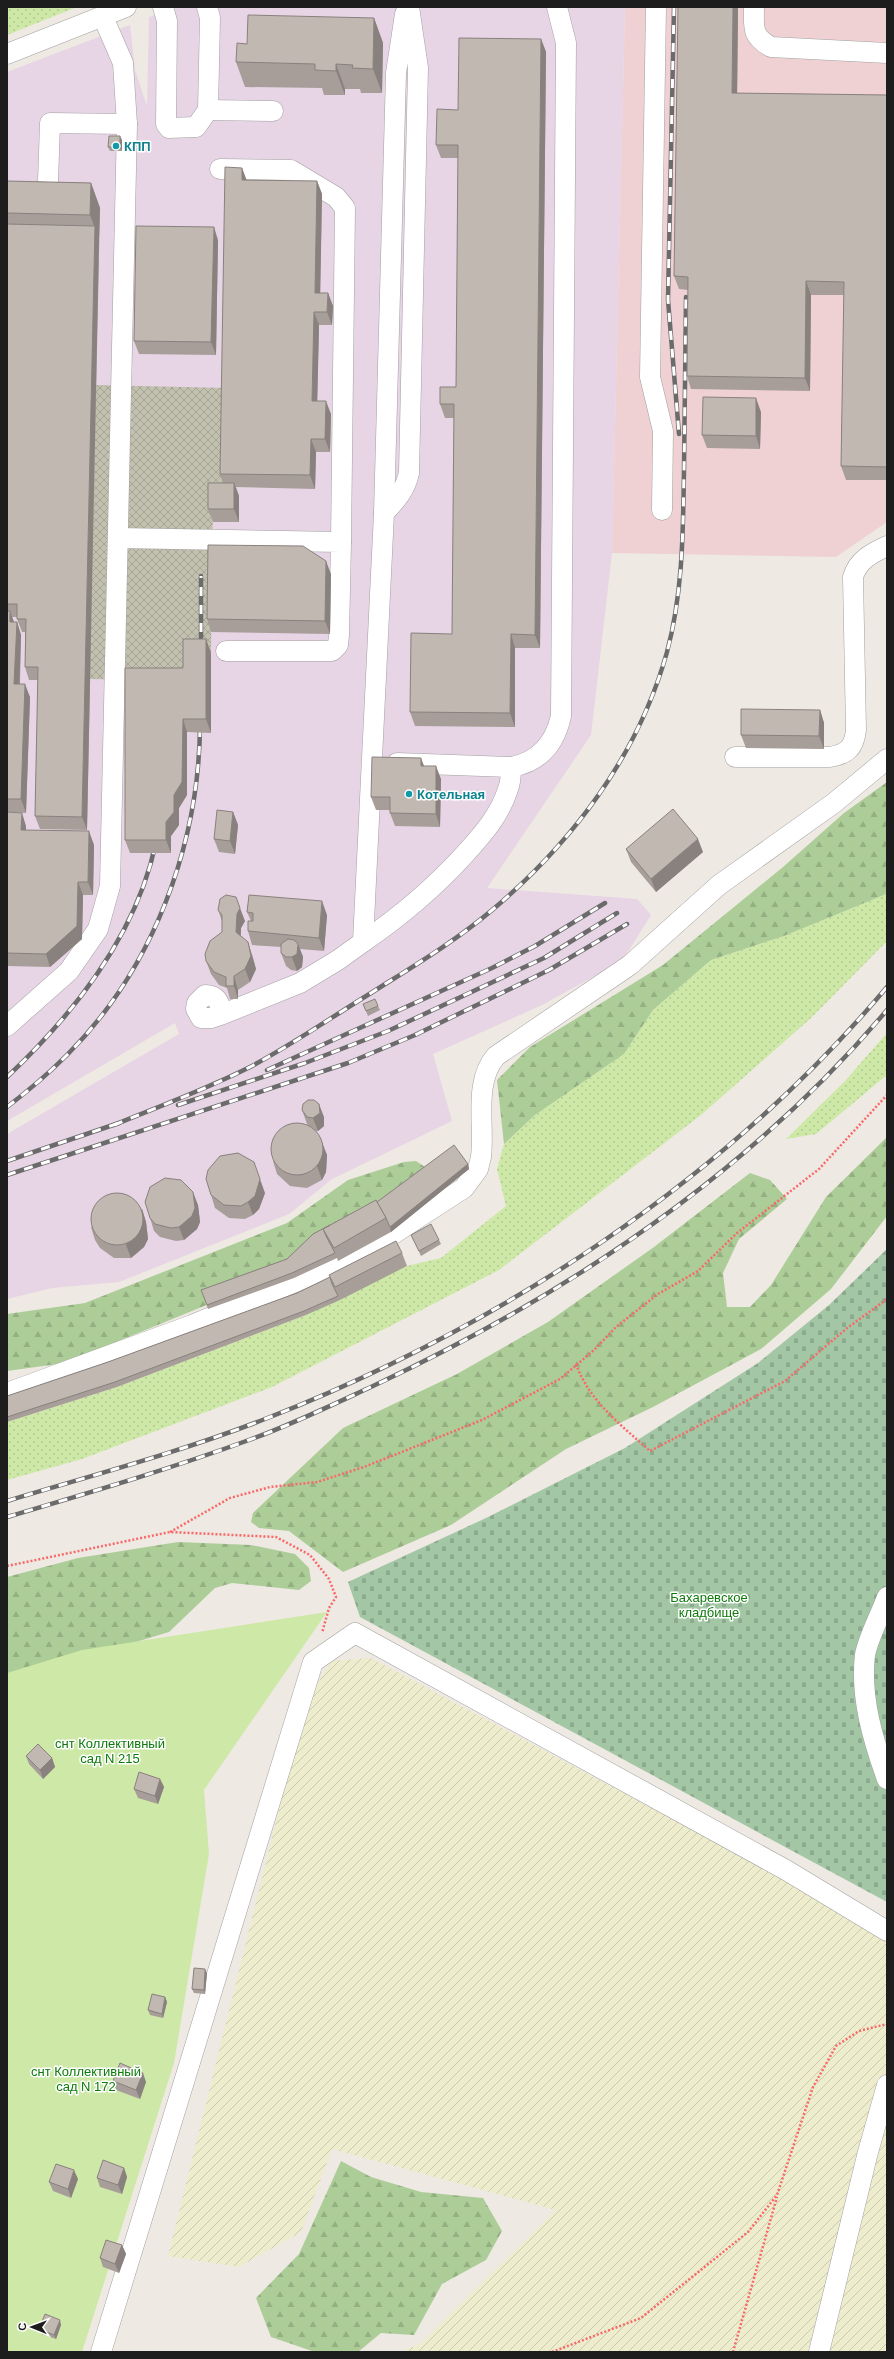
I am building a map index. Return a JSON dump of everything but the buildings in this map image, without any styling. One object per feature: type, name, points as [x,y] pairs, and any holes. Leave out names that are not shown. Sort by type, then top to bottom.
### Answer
[{"type":"street","points":[[7,54],[126,7]]},
{"type":"street","points":[[163,7],[167,21],[166,124],[173,128],[196,127],[208,110],[210,18],[207,7]]},
{"type":"street","points":[[363,942],[384,513],[399,497],[406,486],[409,473],[418,68],[408,7]]},
{"type":"street","points":[[371,762],[511,767],[528,763],[549,746],[558,729],[562,708],[566,43],[556,7]]},
{"type":"street","points":[[656,7],[650,377],[663,431],[662,510]]},
{"type":"street","points":[[754,7],[754,28],[756,36],[771,47],[887,53]]},
{"type":"street","points":[[7,1026],[69,971],[98,929],[110,886],[127,124],[123,63],[103,17]]},
{"type":"street","points":[[208,110],[273,111]]},
{"type":"street","points":[[48,182],[50,123],[127,124]]},
{"type":"street","points":[[220,169],[291,170],[336,197],[345,208],[341,542],[338,645],[332,651],[226,651]]},
{"type":"street","points":[[118,538],[341,542]]},
{"type":"street","points":[[735,757],[830,756],[843,754],[850,748],[856,730],[853,577],[861,561],[887,546]]},
{"type":"street","points":[[7,1393],[192,1325],[312,1275],[393,1234],[464,1188],[478,1169],[481,1157],[484,1078],[489,1065],[496,1056],[630,965],[719,885],[834,803],[887,759]]},
{"type":"street","points":[[224,1014],[300,983],[338,960],[416,904],[436,885],[481,836],[502,806],[509,787],[511,767]]},
{"type":"street","points":[[887,1598],[866,1654],[866,1700],[874,1745],[887,1779]]},
{"type":"street","points":[[101,2352],[313,1662],[355,1633],[786,1870],[887,1931]]},
{"type":"street","points":[[819,2352],[868,2152],[887,2085]]},
{"type":"path","points":[[170,1532],[230,1498],[270,1486],[317,1482],[364,1467],[482,1420],[560,1379],[594,1350],[616,1327],[658,1294],[698,1271],[737,1233],[819,1169],[887,1095]]},
{"type":"path","points":[[576,1364],[582,1380],[608,1414],[650,1451],[785,1380],[846,1329],[887,1299]]},
{"type":"path","points":[[7,1566],[170,1532],[276,1537],[310,1555],[329,1579],[336,1597],[329,1608],[313,1662]]},
{"type":"path","points":[[733,2352],[778,2195],[813,2087],[836,2046],[859,2031],[887,2024]]},
{"type":"path","points":[[552,2352],[641,2318],[748,2232],[778,2195]]},
{"type":"shaded area","points":[[180,7],[625,7],[612,553],[591,735],[487,888],[637,899],[651,915],[622,961],[542,1005],[433,1054],[452,1121],[332,1179],[289,1214],[119,1282],[52,1288],[7,1299],[7,1134],[179,1034],[175,1023],[7,1121],[7,72],[130,25],[135,70],[147,106],[149,17]]},
{"type":"shaded area","points":[[625,7],[887,7],[887,522],[836,557],[612,553]]},
{"type":"shaded area","points":[[96,385],[226,388],[224,487],[213,496],[211,653],[188,681],[90,679]]},
{"type":"green space","points":[[7,7],[77,7],[7,35]]},
{"type":"green space","points":[[887,782],[887,891],[884,895],[784,936],[711,960],[653,1010],[624,1054],[535,1115],[504,1144],[497,1080],[530,1047],[663,965],[783,867],[844,813]]},
{"type":"green space","points":[[887,891],[887,941],[811,1018],[701,1115],[499,1270],[272,1387],[82,1459],[7,1480],[7,1422],[117,1387],[306,1315],[407,1266],[441,1258],[506,1206],[497,1169],[504,1144],[535,1115],[624,1054],[653,1010],[711,960],[784,936],[884,895]]},
{"type":"green space","points":[[887,1033],[887,1075],[816,1134],[786,1139],[845,1081]]},
{"type":"green space","points":[[887,1137],[887,1216],[831,1289],[761,1349],[653,1407],[566,1449],[451,1525],[343,1572],[289,1531],[259,1528],[251,1522],[253,1513],[343,1428],[457,1374],[548,1322],[654,1247],[750,1173],[770,1180],[787,1199],[739,1239],[723,1273],[727,1307],[750,1307],[771,1285],[826,1197]]},
{"type":"green space","points":[[416,1161],[434,1173],[314,1261],[65,1363],[7,1371],[7,1314],[85,1303],[287,1223],[348,1180],[404,1162]]},
{"type":"green space","name":"Бахаревское кладбище","points":[[887,1249],[887,1902],[360,1617],[348,1582],[486,1518],[625,1448],[758,1363],[829,1305]]},
{"type":"green space","points":[[178,1542],[251,1545],[295,1554],[309,1568],[311,1581],[299,1590],[232,1583],[215,1588],[169,1632],[7,1681],[7,1577],[78,1558]]},
{"type":"green space","name":"снт Коллективный сад N 215","points":[[327,1612],[204,1790],[209,1854],[174,2063],[82,2352],[7,2352],[7,1673],[82,1650]]},
{"type":"green space","points":[[371,1658],[887,1934],[887,2352],[401,2352],[420,2344],[556,2210],[332,2149],[301,2232],[239,2267],[168,2256],[305,1705],[331,1661]]},
{"type":"green space","points":[[341,2161],[371,2177],[421,2192],[483,2198],[502,2231],[486,2260],[442,2284],[414,2335],[381,2333],[358,2352],[315,2352],[271,2337],[256,2298],[299,2254]]},
{"type":"railway","points":[[674,7],[668,300],[679,434]]},
{"type":"railway","points":[[114,1125],[201,1090],[267,1058],[448,944],[491,911],[521,885],[575,827],[598,795],[620,762],[639,727],[667,652],[672,630],[679,585],[683,516],[686,297]]},
{"type":"railway","points":[[201,576],[201,650]]},
{"type":"railway","points":[[7,1107],[23,1095],[60,1062],[97,1021],[124,984],[147,944],[166,902],[181,858],[191,813],[198,768],[200,722]]},
{"type":"railway","points":[[7,1077],[56,1027],[100,970],[134,909],[147,876],[156,842]]},
{"type":"railway","points":[[267,1070],[492,968],[535,946],[605,903]]},
{"type":"railway","points":[[178,1105],[305,1063],[388,1031],[544,958],[617,913]]},
{"type":"railway","points":[[7,1175],[348,1063],[415,1035],[549,970],[627,924]]},
{"type":"railway","points":[[7,1501],[169,1453],[265,1419],[353,1382],[438,1340],[522,1293],[603,1241],[681,1185],[754,1123],[823,1057],[887,987]]},
{"type":"railway","points":[[7,1517],[159,1471],[219,1451],[280,1428],[373,1386],[516,1312],[584,1271],[651,1226],[714,1177],[775,1126],[833,1070],[887,1010]]},
{"type":"railway","points":[[7,1161],[119,1123]]},
{"type":"place","name":"КПП","points":[[116,146]]},
{"type":"place","name":"Котельная","points":[[409,794]]},
{"type":"park label","name":"снт Коллективный сад N 172","points":[[86,2078]]}]
